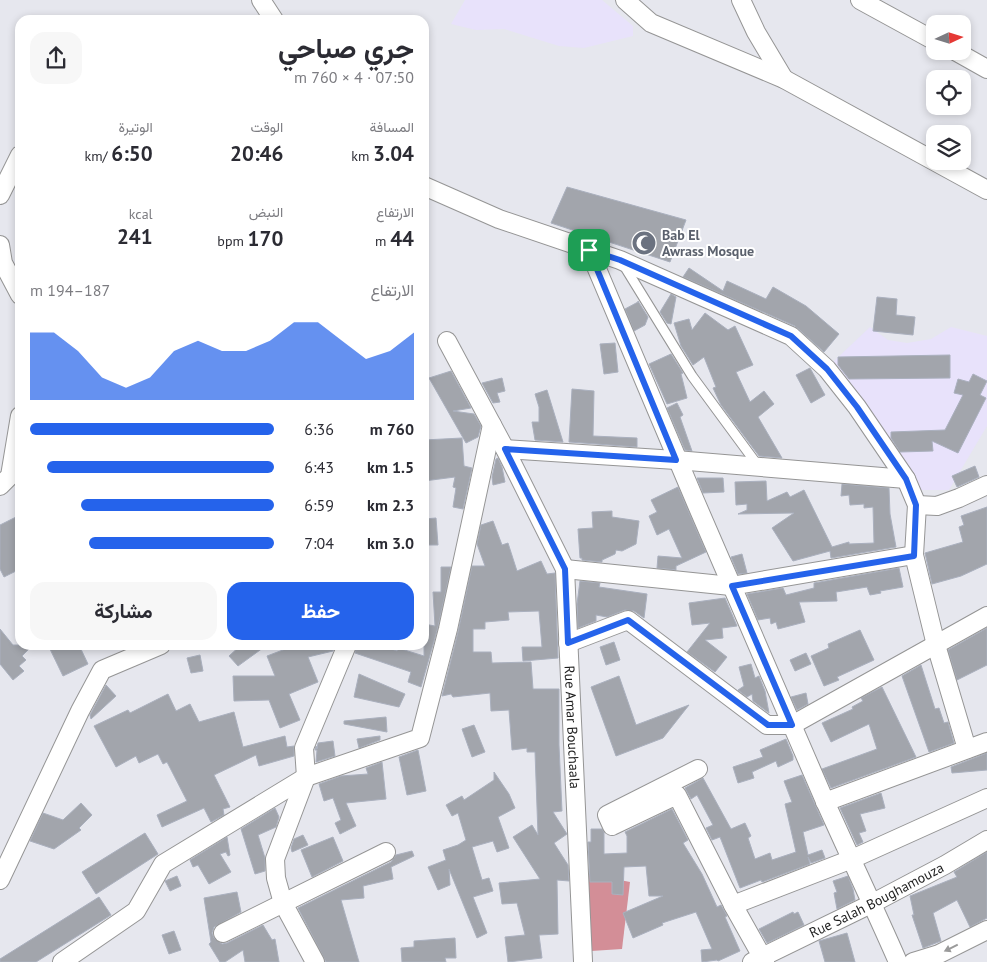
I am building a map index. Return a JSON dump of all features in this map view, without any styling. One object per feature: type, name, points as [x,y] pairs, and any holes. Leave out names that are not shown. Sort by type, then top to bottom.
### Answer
[{"type":"street","points":[[261,0],[271,15]]},
{"type":"street","points":[[625,0],[651,23],[784,79],[987,190]]},
{"type":"street","points":[[741,0],[756,32],[784,79]]},
{"type":"street","points":[[860,0],[926,36]]},
{"type":"street","points":[[971,60],[987,69]]},
{"type":"street","points":[[0,195],[15,166]]},
{"type":"street","points":[[429,188],[499,220],[620,260],[791,336],[827,369],[857,407],[906,479],[916,505],[914,556],[936,645],[968,749]]},
{"type":"street","points":[[0,245],[3,263],[15,286]]},
{"type":"street","points":[[589,250],[676,460],[825,802],[873,903],[898,962]]},
{"type":"street","name":"Rue Amar Bouchaala","points":[[447,341],[505,449],[565,569],[580,962]]},
{"type":"street","points":[[62,962],[136,911],[163,864],[306,777],[420,738],[448,629],[492,425]]},
{"type":"street","points":[[0,486],[10,476],[15,446]]},
{"type":"street","points":[[505,449],[676,460],[906,479]]},
{"type":"street","points":[[916,505],[938,506],[987,485]]},
{"type":"street","points":[[565,569],[732,586],[914,556]]},
{"type":"street","points":[[568,643],[628,620],[768,725],[792,725],[987,616]]},
{"type":"street","points":[[0,880],[80,710],[102,670],[149,650]]},
{"type":"street","points":[[316,962],[283,903],[276,878],[275,859],[306,777],[304,748],[345,650]]},
{"type":"street","points":[[825,802],[987,742]]},
{"type":"street","points":[[698,769],[607,815],[612,826],[677,795],[760,961]]},
{"type":"street","points":[[733,905],[852,859],[987,798]]},
{"type":"street","name":"Rue Salah Boughamouza","points":[[760,961],[945,865],[987,840]]},
{"type":"street","points":[[223,933],[386,852]]},
{"type":"street","points":[[913,962],[938,954],[987,930]]},
{"type":"lane","points":[[620,260],[692,376],[759,467]]},
{"type":"shaded area","points":[[465,0],[602,0],[633,26],[633,36],[584,48],[559,46],[504,29],[476,30],[451,24]]},
{"type":"shaded area","points":[[870,327],[888,340],[907,343],[931,339],[951,327],[987,336],[987,426],[949,490],[920,490],[832,363]]},
{"type":"shaded area","points":[[585,873],[630,882],[622,949],[591,951]]},
{"type":"building","name":"Bab El Awrass Mosque","points":[[567,187],[686,220],[670,262],[551,223]]},
{"type":"building","points":[[689,268],[723,291],[727,281],[766,299],[773,287],[806,306],[839,334],[824,352],[795,326],[683,277]]},
{"type":"building","points":[[671,294],[676,297],[671,324],[667,323],[660,312]]},
{"type":"building","points":[[877,297],[897,299],[896,315],[915,317],[913,335],[873,331]]},
{"type":"building","points":[[638,301],[648,317],[645,325],[634,331],[625,309]]},
{"type":"building","points":[[705,313],[728,330],[735,326],[753,365],[736,372],[750,402],[764,391],[774,404],[758,417],[782,458],[759,456],[721,405],[713,388],[716,387],[704,357],[693,365],[681,346],[674,323],[689,319],[692,330]]},
{"type":"building","points":[[615,343],[618,372],[604,374],[600,344]]},
{"type":"building","points":[[671,354],[683,373],[681,374],[687,398],[667,404],[649,364]]},
{"type":"building","points":[[950,355],[950,378],[849,379],[838,365],[838,357]]},
{"type":"building","points":[[810,368],[825,395],[811,403],[796,375]]},
{"type":"building","points":[[451,371],[471,408],[453,411],[474,414],[481,426],[478,437],[466,443],[429,378]]},
{"type":"building","points":[[973,374],[987,381],[980,395],[986,398],[958,453],[932,441],[933,451],[900,452],[891,438],[891,432],[945,430],[963,395],[954,393],[958,379],[969,382]]},
{"type":"building","points":[[502,378],[505,391],[497,393],[500,402],[493,403],[482,383]]},
{"type":"building","points":[[572,389],[594,391],[593,436],[637,438],[637,447],[569,442]]},
{"type":"building","points":[[547,390],[563,442],[535,440],[532,422],[539,422],[539,407],[535,394]]},
{"type":"building","points":[[677,403],[683,415],[680,417],[692,451],[685,450],[667,408]]},
{"type":"building","points":[[462,438],[464,466],[472,468],[463,509],[453,507],[456,488],[453,487],[455,477],[429,480],[429,440]]},
{"type":"building","points":[[498,458],[505,482],[493,485],[492,477],[496,459]]},
{"type":"building","points":[[975,466],[979,477],[957,487],[952,476]]},
{"type":"building","points":[[697,478],[723,478],[724,492],[703,493]]},
{"type":"building","points":[[766,481],[767,501],[787,492],[790,497],[804,490],[832,547],[849,542],[849,544],[874,543],[873,507],[864,508],[864,504],[850,505],[849,495],[841,496],[842,484],[889,488],[890,514],[896,547],[831,558],[830,551],[793,561],[772,528],[794,513],[738,514],[747,510],[747,504],[736,505],[735,482]]},
{"type":"building","points":[[678,487],[706,552],[676,566],[676,570],[657,568],[658,556],[682,558],[669,529],[657,535],[649,516],[657,512],[651,500]]},
{"type":"building","points":[[987,507],[987,564],[961,576],[932,584],[925,553],[963,542],[959,527],[964,525],[961,516]]},
{"type":"building","points":[[612,511],[612,517],[639,521],[636,544],[622,551],[616,550],[615,554],[602,560],[602,562],[582,560],[580,558],[578,529],[593,528],[592,512]]},
{"type":"building","points":[[15,518],[15,572],[4,577],[0,569],[0,525]]},
{"type":"building","points":[[436,518],[438,545],[429,545],[429,519]]},
{"type":"building","points":[[493,521],[502,545],[508,543],[517,571],[541,561],[547,574],[555,573],[558,658],[523,661],[522,647],[542,647],[539,611],[508,612],[509,620],[485,622],[485,629],[473,629],[473,652],[491,652],[492,663],[531,662],[533,689],[559,689],[562,811],[553,812],[567,834],[554,843],[568,865],[569,881],[557,880],[558,934],[539,935],[542,958],[508,962],[505,937],[525,935],[517,903],[502,904],[499,883],[540,879],[513,837],[532,825],[538,835],[535,752],[527,752],[527,748],[512,750],[509,710],[491,711],[490,693],[453,697],[451,694],[442,696],[472,566],[485,566],[477,544],[481,525]]},
{"type":"building","points":[[742,554],[747,573],[738,574],[731,557]]},
{"type":"building","points":[[441,567],[451,567],[438,627],[421,687],[408,682],[411,672],[355,653],[356,650],[404,650],[424,656],[424,650],[429,650],[429,625],[435,626],[433,592],[441,592]]},
{"type":"building","points":[[899,568],[903,587],[880,591],[881,593],[870,595],[867,587],[836,592],[837,601],[799,602],[805,622],[778,629],[776,622],[771,624],[770,618],[758,620],[747,594],[783,588],[786,595],[814,588],[814,583]]},
{"type":"building","points":[[580,581],[600,583],[599,587],[647,594],[644,618],[634,611],[625,610],[607,617],[596,615],[596,621],[578,628],[577,604]]},
{"type":"building","points":[[725,598],[737,626],[722,628],[723,638],[705,640],[727,657],[715,672],[687,652],[710,623],[692,625],[689,603]]},
{"type":"building","points":[[987,628],[987,665],[957,680],[948,650]]},
{"type":"building","points":[[0,629],[15,645],[15,650],[28,650],[22,656],[26,660],[19,666],[24,671],[13,680],[0,664]]},
{"type":"building","points":[[860,630],[874,660],[837,677],[839,680],[824,686],[811,656],[829,648],[828,644]]},
{"type":"building","points":[[614,642],[620,660],[606,665],[600,647]]},
{"type":"building","points":[[50,650],[81,650],[88,664],[63,676]]},
{"type":"building","points":[[236,650],[260,650],[238,666],[229,656]]},
{"type":"building","points":[[283,650],[333,650],[308,657],[318,682],[289,694],[300,720],[280,728],[269,700],[234,701],[233,676],[275,676],[267,656]]},
{"type":"building","points":[[806,653],[811,664],[795,671],[790,660]]},
{"type":"building","points":[[200,655],[203,671],[191,673],[187,658]]},
{"type":"building","points":[[751,664],[755,678],[759,676],[765,691],[769,713],[753,701],[752,694],[747,697],[738,690],[744,686],[739,667]]},
{"type":"building","points":[[921,665],[935,709],[939,708],[944,723],[948,722],[954,743],[929,752],[902,676]]},
{"type":"building","points":[[359,674],[405,694],[399,707],[354,697]]},
{"type":"building","points":[[619,676],[636,725],[689,705],[663,738],[616,756],[591,687]]},
{"type":"building","points":[[106,685],[116,696],[91,719],[90,715]]},
{"type":"building","points":[[882,687],[916,757],[831,788],[822,769],[877,749],[869,724],[831,742],[822,723],[853,709],[852,707],[863,701],[861,698]]},
{"type":"building","points":[[806,693],[808,704],[797,710],[791,697]]},
{"type":"building","points":[[168,694],[176,711],[190,704],[199,722],[234,712],[243,747],[285,736],[287,747],[294,746],[294,756],[259,766],[256,755],[214,775],[230,807],[223,809],[224,815],[211,822],[204,808],[162,827],[157,815],[187,801],[167,762],[163,764],[158,754],[139,763],[136,756],[116,767],[94,726],[128,710],[130,713]]},
{"type":"building","points":[[386,717],[387,732],[344,724],[344,721]]},
{"type":"building","points":[[474,725],[485,752],[472,757],[462,729]]},
{"type":"building","points":[[380,736],[380,740],[359,748],[357,739]]},
{"type":"building","points":[[786,739],[793,760],[778,767],[776,761],[752,772],[754,778],[738,783],[733,767],[763,757],[760,750]]},
{"type":"building","points":[[333,741],[335,756],[316,762],[317,750],[315,750],[318,743]]},
{"type":"building","points":[[418,750],[426,791],[407,795],[399,757]]},
{"type":"building","points":[[987,753],[987,770],[952,773],[951,767]]},
{"type":"building","points":[[382,762],[386,799],[346,803],[356,826],[340,834],[335,823],[341,820],[333,798],[324,801],[319,784],[341,776],[368,774],[366,768]]},
{"type":"building","points":[[494,772],[509,794],[515,808],[498,817],[509,848],[497,852],[493,841],[472,847],[482,880],[489,878],[493,891],[473,897],[487,933],[477,938],[449,869],[450,885],[438,890],[428,867],[446,860],[443,850],[466,840],[458,813],[452,816],[446,805],[462,796],[464,800],[494,780]]},
{"type":"building","points":[[802,775],[824,825],[803,832],[808,855],[822,850],[825,858],[811,863],[808,857],[810,864],[740,888],[720,837],[712,840],[706,828],[713,825],[697,795],[691,799],[685,788],[703,778],[731,829],[745,823],[751,836],[748,838],[755,859],[770,853],[772,860],[796,852],[785,804],[792,802],[784,781]]},
{"type":"building","points":[[881,793],[885,808],[860,814],[866,831],[859,833],[863,842],[857,845],[840,808]]},
{"type":"building","points":[[81,803],[92,815],[79,828],[81,830],[54,849],[30,841],[43,813],[63,820]]},
{"type":"building","points":[[275,808],[279,817],[276,827],[258,835],[265,858],[265,871],[255,874],[241,829]]},
{"type":"building","points":[[672,809],[688,840],[683,843],[702,874],[717,907],[721,905],[726,914],[727,916],[725,917],[740,951],[718,961],[702,962],[701,950],[712,949],[696,912],[662,923],[663,925],[633,938],[623,913],[663,896],[649,896],[646,866],[624,867],[623,895],[612,894],[612,882],[590,882],[588,842],[591,842],[591,829],[602,829],[604,832],[604,854],[627,853],[627,836],[625,832]]},
{"type":"building","points":[[145,833],[158,854],[96,894],[82,872]]},
{"type":"building","points":[[303,835],[308,845],[292,852],[291,848],[294,839]]},
{"type":"building","points":[[227,837],[230,855],[228,856],[226,852],[220,854],[231,872],[209,884],[198,865],[193,867],[190,860]]},
{"type":"building","points":[[333,837],[343,861],[312,877],[301,850]]},
{"type":"building","points":[[412,851],[414,856],[391,867],[393,879],[363,886],[364,898],[341,900],[359,962],[326,962],[298,908],[391,862],[396,855]]},
{"type":"building","points":[[987,852],[987,918],[970,927],[957,900],[933,913],[941,941],[923,948],[912,915],[914,915],[910,896],[957,877],[954,872]]},
{"type":"building","points":[[177,876],[181,886],[170,891],[165,881]]},
{"type":"building","points":[[848,876],[855,900],[837,909],[834,893],[837,892],[833,881]]},
{"type":"building","points":[[237,892],[241,912],[214,927],[212,933],[214,938],[222,944],[227,943],[263,925],[272,940],[275,939],[279,962],[245,962],[243,950],[225,962],[220,962],[209,944],[211,942],[204,898]]},
{"type":"building","points":[[99,897],[111,915],[36,962],[0,962],[0,959]]},
{"type":"building","points":[[793,912],[794,914],[798,912],[804,925],[767,943],[759,929]]},
{"type":"building","points":[[174,931],[181,950],[169,954],[162,935]]},
{"type":"building","points":[[847,933],[855,962],[825,962],[819,941]]},
{"type":"building","points":[[455,938],[456,958],[445,958],[446,962],[402,962],[401,948],[414,947],[414,941]]},
{"type":"place","name":"Bab El Awrass Mosque","points":[[644,243]]},
{"type":"route","points":[[589,250],[620,260],[791,336],[827,369],[857,407],[906,479],[916,505],[914,556],[732,586],[792,725],[768,725],[628,620],[568,643],[565,569],[505,449],[676,460],[589,250]]}]
